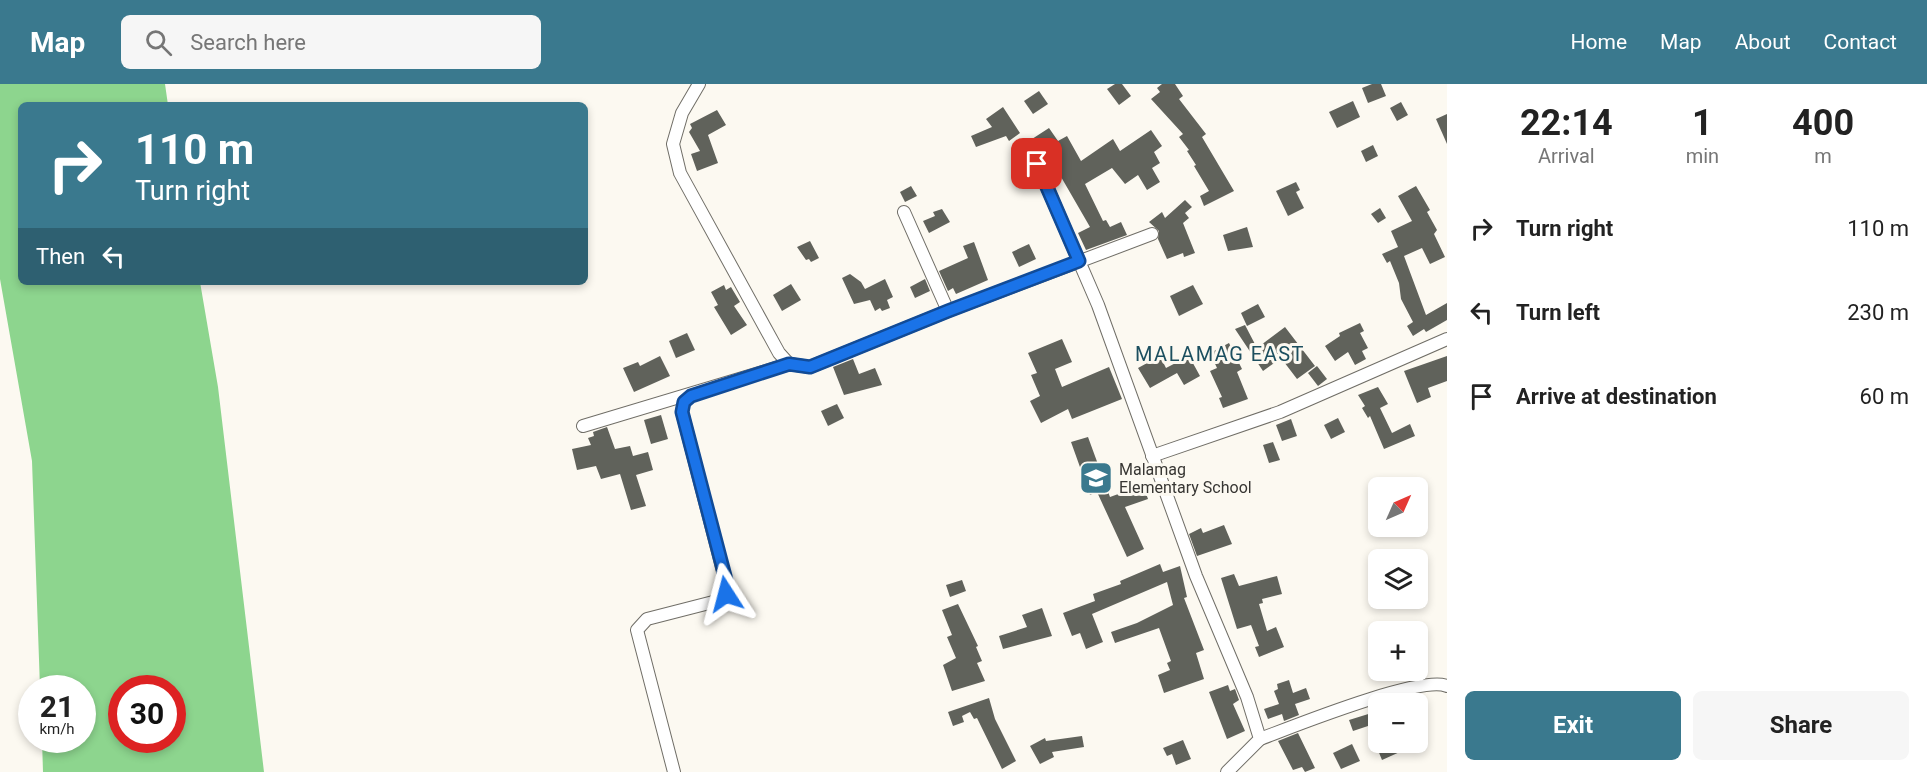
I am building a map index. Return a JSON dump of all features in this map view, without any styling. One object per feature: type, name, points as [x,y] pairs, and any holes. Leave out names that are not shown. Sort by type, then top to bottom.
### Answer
[{"type":"street","points":[[699,84],[682,113],[673,144],[680,173],[779,353],[789,364]]},
{"type":"street","points":[[1037,164],[1079,261],[1196,576],[1247,697],[1260,739]]},
{"type":"street","points":[[904,212],[948,311]]},
{"type":"street","points":[[583,426],[691,396],[789,364],[810,367],[948,311],[1152,234]]},
{"type":"street","points":[[1152,456],[1280,412],[1447,339]]},
{"type":"street","points":[[674,772],[636,630],[647,620],[721,600],[727,587],[682,412],[684,402],[691,396]]},
{"type":"street","points":[[1227,772],[1260,739],[1329,712],[1440,683],[1447,686]]},
{"type":"shaded area","points":[[0,84],[165,84],[168,102],[18,102],[18,285],[201,285],[218,387],[264,772],[43,772],[42,753],[96,753],[96,675],[40,675],[32,461],[0,279]]},
{"type":"building","points":[[1115,84],[1122,84],[1131,96],[1119,105],[1107,89]]},
{"type":"building","points":[[1162,84],[1175,84],[1183,96],[1179,99],[1206,134],[1202,137],[1234,191],[1204,206],[1200,196],[1209,191],[1194,166],[1196,165],[1187,151],[1189,150],[1179,137],[1183,134],[1151,99],[1160,92],[1157,88]]},
{"type":"building","points":[[1372,84],[1381,84],[1386,96],[1368,103],[1362,88]]},
{"type":"building","points":[[1039,91],[1048,104],[1033,114],[1024,101]]},
{"type":"building","points":[[1353,101],[1360,117],[1337,128],[1329,112]]},
{"type":"building","points":[[1401,102],[1408,115],[1397,121],[1390,108]]},
{"type":"building","points":[[1003,107],[1020,133],[1009,141],[1006,136],[976,147],[971,136],[992,127],[986,119]]},
{"type":"building","points":[[717,110],[726,125],[708,135],[718,163],[697,171],[691,154],[700,151],[689,132],[692,128],[690,124]]},
{"type":"building","points":[[1447,114],[1447,144],[1436,119]]},
{"type":"building","points":[[1049,128],[1058,141],[1067,136],[1081,161],[1113,139],[1120,151],[1151,130],[1162,146],[1154,152],[1160,163],[1152,168],[1160,182],[1147,190],[1138,175],[1125,184],[1112,168],[1085,184],[1103,221],[1106,220],[1110,227],[1121,222],[1127,235],[1086,250],[1078,233],[1090,227],[1053,163],[1049,165],[1032,139]]},
{"type":"building","points":[[1373,145],[1378,156],[1366,162],[1361,151]]},
{"type":"building","points":[[1296,182],[1300,190],[1296,192],[1304,208],[1288,216],[1276,191]]},
{"type":"building","points":[[911,186],[917,196],[905,202],[900,192]]},
{"type":"building","points":[[1416,186],[1430,210],[1427,212],[1437,230],[1434,234],[1445,257],[1430,264],[1422,248],[1404,256],[1426,315],[1447,303],[1447,320],[1426,332],[1424,329],[1413,336],[1407,326],[1413,322],[1401,299],[1399,283],[1390,261],[1387,263],[1382,254],[1398,247],[1391,231],[1412,221],[1398,196]]},
{"type":"building","points":[[1185,200],[1192,207],[1185,213],[1189,218],[1183,223],[1195,253],[1184,257],[1183,253],[1167,259],[1158,239],[1159,231],[1149,222],[1162,212],[1165,218]]},
{"type":"building","points":[[1380,208],[1386,218],[1378,223],[1371,214]]},
{"type":"building","points":[[942,209],[950,222],[929,233],[923,221],[935,216],[933,212]]},
{"type":"building","points":[[1247,227],[1253,247],[1228,251],[1223,235]]},
{"type":"building","points":[[810,241],[819,258],[811,262],[809,259],[806,260],[797,247]]},
{"type":"building","points":[[974,242],[988,280],[956,294],[953,288],[948,291],[939,271],[968,258],[963,246]]},
{"type":"building","points":[[1029,244],[1036,259],[1019,267],[1012,252]]},
{"type":"building","points":[[850,274],[861,282],[865,289],[885,279],[893,297],[887,300],[890,308],[882,311],[880,308],[875,311],[870,300],[854,304],[842,278]]},
{"type":"building","points":[[925,279],[930,291],[915,298],[910,287]]},
{"type":"building","points":[[791,284],[801,300],[782,311],[773,295]]},
{"type":"building","points":[[724,285],[726,290],[731,287],[740,302],[734,306],[747,325],[731,335],[714,307],[718,305],[711,292]]},
{"type":"building","points":[[1193,285],[1203,304],[1179,316],[1170,296]]},
{"type":"building","points":[[1258,304],[1265,317],[1247,326],[1241,313]]},
{"type":"building","points":[[1360,323],[1364,331],[1360,333],[1368,348],[1362,351],[1366,359],[1355,365],[1348,352],[1335,361],[1325,346],[1340,336],[1339,333]]},
{"type":"building","points":[[1245,325],[1257,348],[1285,327],[1315,366],[1297,379],[1281,358],[1263,371],[1235,329]]},
{"type":"building","points":[[687,333],[695,350],[676,358],[669,341]]},
{"type":"building","points":[[1062,339],[1072,362],[1055,369],[1062,387],[1109,367],[1122,399],[1072,419],[1068,409],[1041,423],[1030,401],[1040,396],[1031,375],[1037,373],[1028,353]]},
{"type":"building","points":[[1229,343],[1242,369],[1237,372],[1248,399],[1223,408],[1219,398],[1222,397],[1210,371],[1217,368],[1210,353]]},
{"type":"building","points":[[660,356],[670,376],[634,392],[623,368],[638,362],[640,366]]},
{"type":"building","points":[[1160,356],[1166,368],[1189,356],[1200,376],[1184,385],[1177,373],[1150,388],[1138,368]]},
{"type":"building","points":[[1447,356],[1447,381],[1428,388],[1431,397],[1417,403],[1404,371]]},
{"type":"building","points":[[853,359],[859,374],[875,368],[882,385],[844,395],[833,367]]},
{"type":"building","points":[[1317,366],[1327,379],[1318,386],[1308,373]]},
{"type":"building","points":[[1378,387],[1388,404],[1380,408],[1392,433],[1410,424],[1415,436],[1384,449],[1370,416],[1368,418],[1362,408],[1365,406],[1358,395]]},
{"type":"building","points":[[837,404],[844,418],[828,426],[821,411]]},
{"type":"building","points":[[661,415],[668,439],[651,444],[644,420]]},
{"type":"building","points":[[1338,418],[1345,432],[1331,439],[1324,425]]},
{"type":"building","points":[[1291,419],[1297,436],[1282,441],[1276,425]]},
{"type":"building","points":[[607,427],[615,449],[630,446],[633,456],[648,452],[653,470],[636,475],[646,506],[631,510],[620,474],[601,479],[596,466],[577,470],[572,449],[591,445],[588,438],[594,436],[593,432]]},
{"type":"building","points":[[1088,437],[1110,497],[1143,485],[1148,499],[1125,507],[1144,549],[1127,557],[1097,492],[1090,495],[1071,442]]},
{"type":"building","points":[[1273,442],[1280,460],[1269,463],[1263,445]]},
{"type":"building","points":[[1224,525],[1232,544],[1197,556],[1189,534],[1201,528],[1203,533]]},
{"type":"building","points":[[1160,564],[1163,572],[1180,566],[1187,597],[1184,598],[1204,650],[1196,653],[1204,679],[1164,693],[1158,675],[1170,670],[1167,663],[1171,661],[1159,628],[1115,643],[1111,632],[1137,623],[1173,605],[1167,582],[1092,614],[1103,642],[1086,649],[1080,633],[1072,636],[1063,613],[1095,601],[1093,594],[1121,584],[1120,581]]},
{"type":"building","points":[[1234,574],[1239,586],[1277,576],[1282,594],[1262,599],[1263,603],[1259,604],[1267,631],[1276,627],[1284,647],[1259,657],[1255,647],[1259,646],[1251,625],[1237,629],[1221,578]]},
{"type":"building","points":[[962,580],[966,591],[950,597],[946,585]]},
{"type":"building","points":[[958,604],[978,646],[976,647],[982,661],[977,663],[985,681],[952,691],[943,665],[956,658],[947,637],[952,635],[942,610]]},
{"type":"building","points":[[1042,608],[1052,636],[1003,649],[999,636],[1027,627],[1022,615]]},
{"type":"building","points":[[1289,680],[1293,693],[1306,688],[1310,699],[1295,704],[1299,715],[1284,721],[1282,714],[1268,719],[1264,709],[1279,704],[1274,691],[1278,689],[1277,684]]},
{"type":"building","points":[[1228,685],[1230,691],[1235,689],[1239,700],[1233,704],[1245,731],[1227,739],[1209,692]]},
{"type":"building","points":[[989,698],[995,719],[1016,761],[1002,769],[977,718],[974,719],[970,712],[962,716],[964,722],[953,726],[948,712]]},
{"type":"building","points":[[1368,714],[1368,726],[1353,731],[1349,720]]},
{"type":"building","points":[[1298,733],[1315,768],[1305,772],[1302,767],[1293,770],[1278,741]]},
{"type":"building","points":[[1082,736],[1084,747],[1052,752],[1054,757],[1040,764],[1030,746],[1045,738],[1046,741]]},
{"type":"building","points":[[1183,740],[1191,759],[1176,765],[1172,754],[1167,756],[1163,748]]},
{"type":"building","points":[[1352,744],[1360,761],[1341,769],[1333,753]]},
{"type":"building","points":[[1379,753],[1398,753],[1382,760]]},
{"type":"place","name":"Malamag Elementary School","points":[[1096,478]]},
{"type":"district","name":"MALAMAG EAST","points":[[1220,354]]},
{"type":"route","points":[[726,594],[726,580],[682,412],[684,402],[691,396],[789,364],[810,367],[1079,261],[1037,164]]}]
